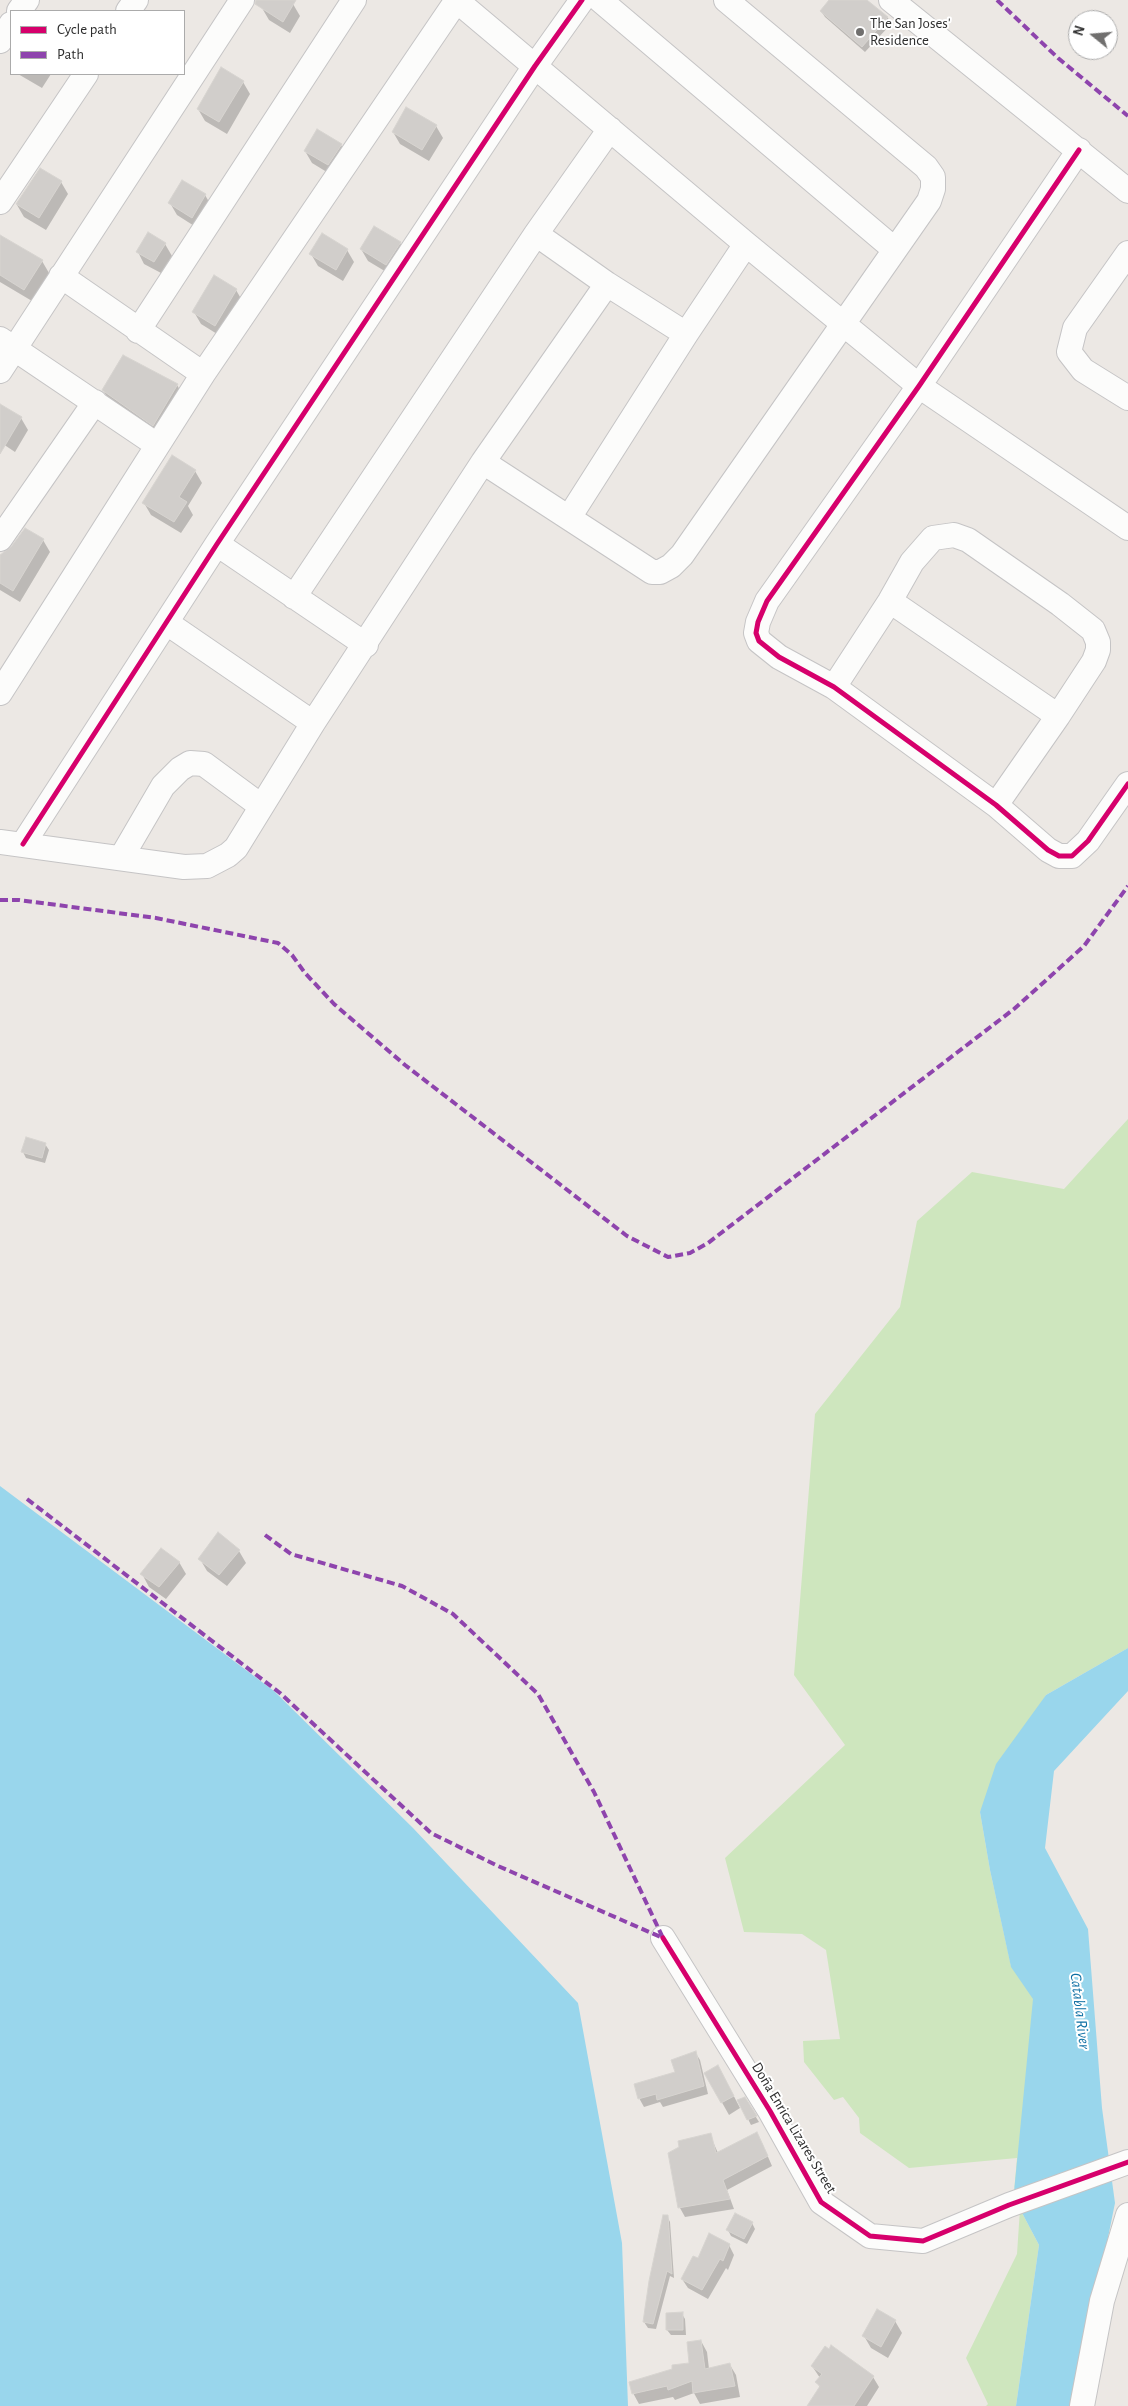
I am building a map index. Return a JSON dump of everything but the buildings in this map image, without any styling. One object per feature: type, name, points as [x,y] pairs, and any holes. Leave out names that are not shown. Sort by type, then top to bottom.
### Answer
[{"type":"street","points":[[0,371],[8,344],[61,276],[242,0]]},
{"type":"street","points":[[138,331],[354,0]]},
{"type":"street","points":[[0,693],[203,374],[457,0],[746,244],[919,386],[1128,528]]},
{"type":"street","points":[[582,0],[535,66],[217,544],[167,623],[11,843],[184,867],[207,866],[220,861],[236,848],[314,723],[484,462],[607,284]]},
{"type":"street","points":[[600,0],[894,249]]},
{"type":"street","points":[[484,462],[570,516],[652,572],[660,572],[671,566],[682,555],[929,200],[932,177],[926,167],[726,0]]},
{"type":"street","points":[[891,0],[1128,191]]},
{"type":"street","points":[[0,41],[10,26]]},
{"type":"street","points":[[0,202],[85,75]]},
{"type":"street","points":[[294,597],[536,234],[610,129]]},
{"type":"street","points":[[1079,150],[919,386],[767,601],[758,622],[756,633],[760,641],[779,657],[834,686],[996,805],[1048,850],[1059,856],[1072,856],[1088,841],[1128,784]]},
{"type":"street","points":[[536,234],[607,284],[686,334]]},
{"type":"street","points":[[570,516],[746,244]]},
{"type":"street","points":[[1128,253],[1075,328],[1069,352],[1083,370],[1128,398]]},
{"type":"street","points":[[61,276],[138,331],[203,374]]},
{"type":"street","points":[[8,344],[157,445]]},
{"type":"street","points":[[0,539],[95,402]]},
{"type":"street","points":[[834,686],[890,601],[912,562],[933,538],[954,535],[968,540],[1060,604],[1092,630],[1098,642],[1094,660],[1058,716],[996,805]]},
{"type":"street","points":[[217,544],[366,645]]},
{"type":"street","points":[[890,601],[1058,716]]},
{"type":"street","points":[[167,623],[314,723]]},
{"type":"street","points":[[121,858],[163,786],[180,769],[190,763],[204,764],[261,806]]},
{"type":"street","name":"Doña Enrica Lizares Street","points":[[663,1938],[770,2111],[821,2202],[870,2236],[923,2241],[1009,2205],[1124,2163]]},
{"type":"street","points":[[1082,2406],[1102,2301],[1128,2214]]},
{"type":"green space","points":[[1128,1119],[1128,1648],[1046,1695],[980,1812],[990,1870],[1011,1966],[1055,1974],[1014,2192],[1017,2158],[909,2168],[860,2133],[859,2118],[843,2097],[834,2100],[804,2062],[803,2041],[840,2039],[826,1950],[802,1934],[744,1932],[725,1858],[845,1745],[794,1675],[815,1414],[900,1307],[917,1221],[972,1172],[1064,1189]]},
{"type":"green space","points":[[1020,2209],[1039,2245],[1016,2406],[986,2406],[988,2404],[966,2358],[1017,2254]]},
{"type":"water","points":[[0,1486],[274,1691],[413,1828],[578,2003],[622,2243],[628,2406],[0,2406]]},
{"type":"water","name":"Catabla River","points":[[1128,1648],[1128,1691],[1054,1771],[1045,1848],[1088,1929],[1102,2108],[1115,2203],[1074,2406],[1016,2406],[1039,2245],[1020,2209],[1014,2192],[1033,1999],[1011,1967],[990,1870],[980,1812],[996,1764],[1046,1695]]},
{"type":"marked path","points":[[997,0],[1058,58],[1128,116]]},
{"type":"marked path","points":[[0,900],[19,900],[156,918],[278,943],[292,955],[305,973],[334,1004],[405,1065],[627,1236],[668,1257],[690,1253],[708,1243],[1014,1009],[1084,946],[1128,886]]},
{"type":"marked path","points":[[27,1499],[280,1693],[431,1833],[498,1866],[663,1938]]},
{"type":"marked path","points":[[265,1535],[291,1554],[402,1586],[453,1614],[538,1694],[594,1792],[663,1938]]},
{"type":"cycle path","points":[[23,844],[217,544],[535,66],[582,0]]},
{"type":"cycle path","points":[[1079,150],[919,386],[767,601],[758,622],[756,633],[759,641],[779,657],[834,687],[996,805],[1048,850],[1059,856],[1072,856],[1088,841],[1128,784]]},
{"type":"cycle path","points":[[663,1938],[770,2111],[821,2202],[870,2236],[923,2241],[1009,2205],[1128,2162]]},
{"type":"place","name":"The San Joses' Residence","points":[[860,32]]}]
